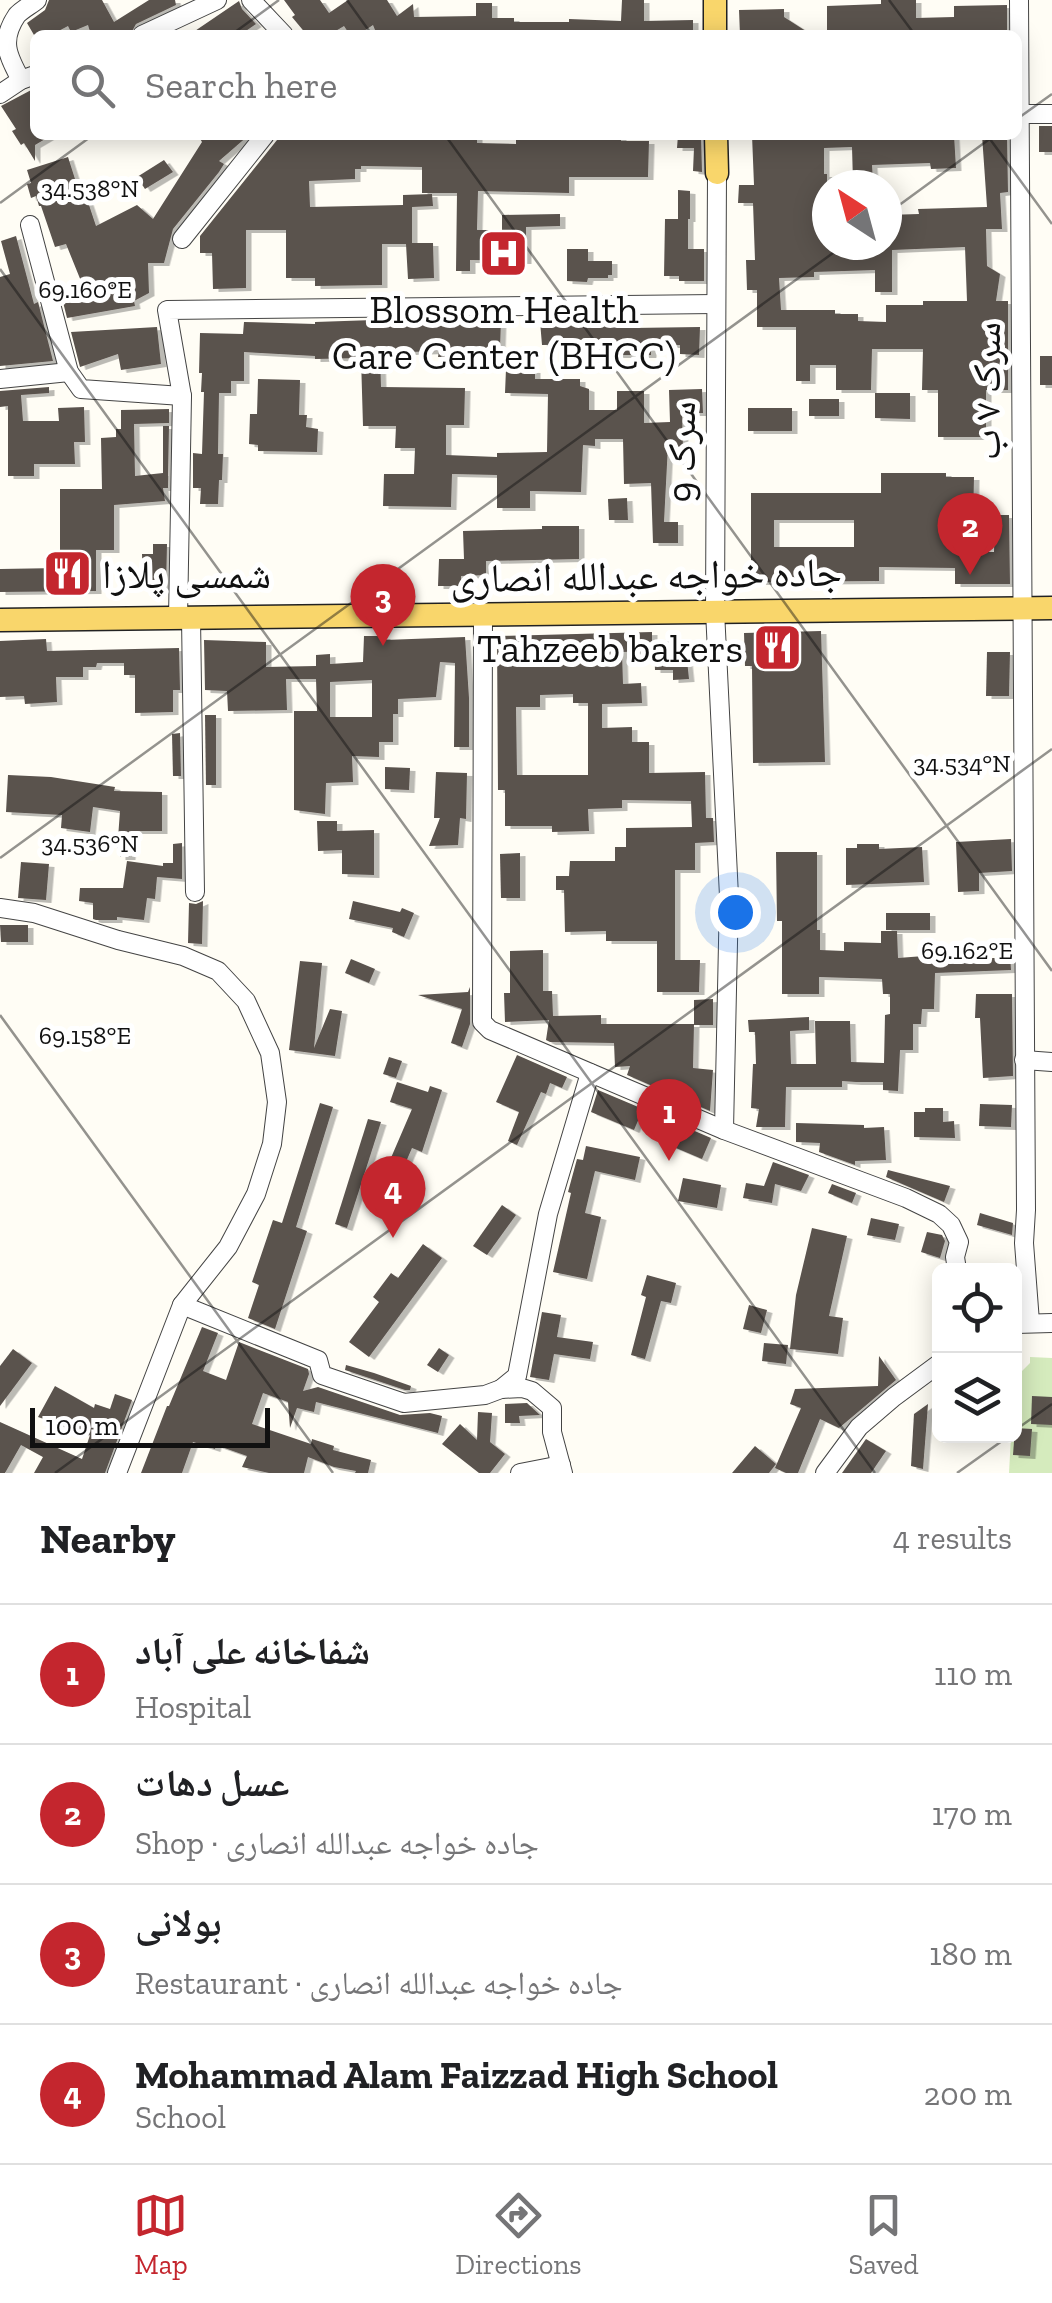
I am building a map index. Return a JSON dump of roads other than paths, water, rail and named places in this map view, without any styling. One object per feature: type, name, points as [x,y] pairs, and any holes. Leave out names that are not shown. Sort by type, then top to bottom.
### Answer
[{"type":"main road","points":[[715,0],[715,30]]},
{"type":"main road","points":[[716,140],[717,173]]},
{"type":"main road","name":"جاده خواجه عبدالله انصاری","points":[[0,620],[1052,608]]},
{"type":"street","points":[[0,94],[28,78],[5,50],[3,40],[16,16],[37,0]]},
{"type":"street","points":[[153,30],[217,0]]},
{"type":"street","points":[[251,0],[279,30]]},
{"type":"street","name":"سرک ۷ ب","points":[[1019,0],[1019,30]]},
{"type":"street","points":[[1022,114],[1052,114]]},
{"type":"street","points":[[182,240],[261,140]]},
{"type":"street","name":"سرک ۷ ب","points":[[1019,140],[1026,1210],[1022,1323]]},
{"type":"street","name":"سرک 9","points":[[717,173],[715,611],[728,896],[724,1130]]},
{"type":"street","points":[[30,226],[70,372],[81,389],[182,396]]},
{"type":"street","points":[[195,892],[184,618],[182,396],[167,310],[716,304]]},
{"type":"street","points":[[0,379],[70,372]]},
{"type":"street","points":[[483,614],[482,1022],[490,1030],[724,1130],[939,1214],[952,1225],[959,1242],[956,1263]]},
{"type":"street","points":[[0,908],[34,913],[183,956],[218,971],[246,1001],[270,1053],[277,1102],[272,1144],[256,1194],[228,1247],[182,1305],[117,1473]]},
{"type":"street","points":[[1024,1060],[1052,1062]]},
{"type":"street","points":[[501,1389],[516,1376],[548,1214],[590,1073]]},
{"type":"street","points":[[182,1305],[318,1360],[322,1374],[404,1403],[486,1395],[501,1389],[532,1391],[552,1408],[552,1432],[562,1469],[520,1473]]},
{"type":"street","points":[[1022,1323],[1052,1323]]},
{"type":"street","points":[[826,1473],[860,1427],[932,1369]]},
{"type":"place","name":"Blossom Health Care Center (BHCC)","points":[[504,254]]},
{"type":"place","name":"شمسی پلازا","points":[[67,574]]},
{"type":"place","name":"عسل دهات","points":[[970,575]]},
{"type":"place","name":"بولانی","points":[[383,646]]},
{"type":"place","name":"Tahzeeb bakers","points":[[778,648]]},
{"type":"place","name":"شفاخانه علی آباد","points":[[669,1161]]},
{"type":"place","name":"Mohammad Alam Faizzad High School","points":[[393,1238]]}]
